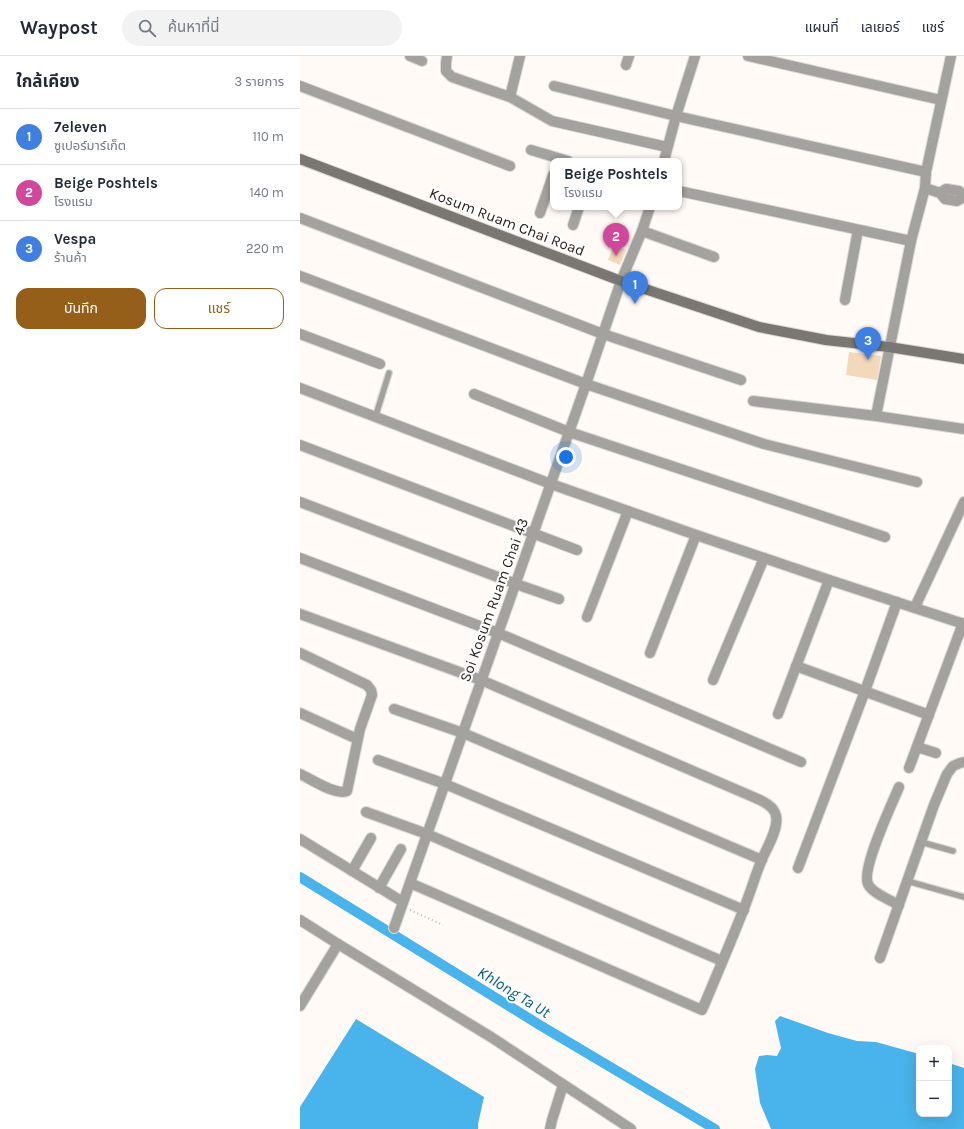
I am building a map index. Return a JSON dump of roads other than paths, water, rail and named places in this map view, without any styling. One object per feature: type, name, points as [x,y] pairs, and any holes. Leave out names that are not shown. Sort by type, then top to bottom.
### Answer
[{"type":"street","points":[[410,56],[422,61]]},
{"type":"street","points":[[447,56],[446,71],[452,77],[510,98],[552,121],[667,147]]},
{"type":"street","points":[[510,98],[520,56]]},
{"type":"street","points":[[665,158],[694,56]]},
{"type":"street","points":[[748,56],[941,100]]},
{"type":"street","points":[[876,416],[911,241],[925,188],[926,172],[951,56]]},
{"type":"street","points":[[300,86],[510,166]]},
{"type":"street","points":[[554,86],[676,116],[926,172]]},
{"type":"street","points":[[531,150],[556,158]]},
{"type":"street","name":"Kosum Ruam Chai Road","points":[[300,159],[621,281],[759,327],[826,340],[964,359]]},
{"type":"street","points":[[540,213],[550,184]]},
{"type":"street","points":[[925,188],[940,193],[945,199],[957,201],[964,197]]},
{"type":"street","points":[[682,192],[911,241]]},
{"type":"street","points":[[573,225],[577,210]]},
{"type":"street","name":"Soi Kosum Ruam Chai 43","points":[[394,928],[516,584],[621,281],[649,210]]},
{"type":"street","points":[[300,218],[603,334],[741,380]]},
{"type":"street","points":[[845,300],[858,230]]},
{"type":"street","points":[[642,231],[714,257]]},
{"type":"street","points":[[300,276],[586,384],[764,444],[917,482]]},
{"type":"street","points":[[300,334],[380,364]]},
{"type":"street","points":[[300,388],[375,418],[551,484],[829,580],[963,623],[909,768]]},
{"type":"street","points":[[474,394],[569,432],[885,537]]},
{"type":"street","points":[[753,401],[876,416],[964,429]]},
{"type":"street","points":[[300,444],[577,550]]},
{"type":"street","points":[[300,502],[559,599]]},
{"type":"street","points":[[915,607],[964,502]]},
{"type":"street","points":[[587,617],[628,511]]},
{"type":"street","points":[[650,653],[696,535]]},
{"type":"street","points":[[300,558],[498,633],[801,762]]},
{"type":"street","points":[[713,680],[764,558]]},
{"type":"street","points":[[778,714],[829,580]]},
{"type":"street","points":[[798,868],[897,602]]},
{"type":"street","points":[[300,614],[481,680],[762,801],[774,810],[776,816],[777,823],[744,910],[702,1010],[410,883]]},
{"type":"street","points":[[300,653],[367,685],[371,690],[372,695],[357,739],[347,791],[343,793],[331,790],[300,774]]},
{"type":"street","points":[[796,666],[929,715]]},
{"type":"street","points":[[394,708],[463,733],[762,860]]},
{"type":"street","points":[[300,713],[357,739]]},
{"type":"street","points":[[917,747],[936,753]]},
{"type":"street","points":[[378,760],[445,784],[744,910]]},
{"type":"street","points":[[880,958],[934,805],[953,766],[960,762],[964,762]]},
{"type":"street","points":[[899,787],[871,857],[867,883],[871,889],[899,905]]},
{"type":"street","points":[[366,812],[427,834],[722,961]]},
{"type":"street","points":[[352,871],[371,838]]},
{"type":"street","points":[[300,839],[402,904]]},
{"type":"street","points":[[379,888],[401,849]]},
{"type":"street","points":[[300,920],[491,1037],[631,1129]]},
{"type":"street","points":[[301,1000],[338,944]]},
{"type":"street","points":[[550,1129],[563,1085]]},
{"type":"lane","points":[[375,418],[389,374]]},
{"type":"lane","points":[[921,842],[953,851]]},
{"type":"lane","points":[[907,881],[964,897]]},
{"type":"water","points":[[780,1016],[828,1033],[857,1041],[876,1042],[916,1053],[916,1117],[952,1117],[952,1064],[964,1068],[964,1129],[771,1129],[760,1103],[755,1069],[759,1056],[777,1056],[781,1048],[775,1021]]},
{"type":"water","points":[[356,1019],[484,1097],[478,1129],[300,1129],[300,1107]]},
{"type":"waterway","name":"Khlong Ta Ut","points":[[300,877],[543,1027],[715,1129]]},
{"type":"place","name":"Beige Poshtels","points":[[616,256]]},
{"type":"place","name":"7eleven","points":[[635,304]]},
{"type":"place","name":"Vespa","points":[[868,360]]}]
